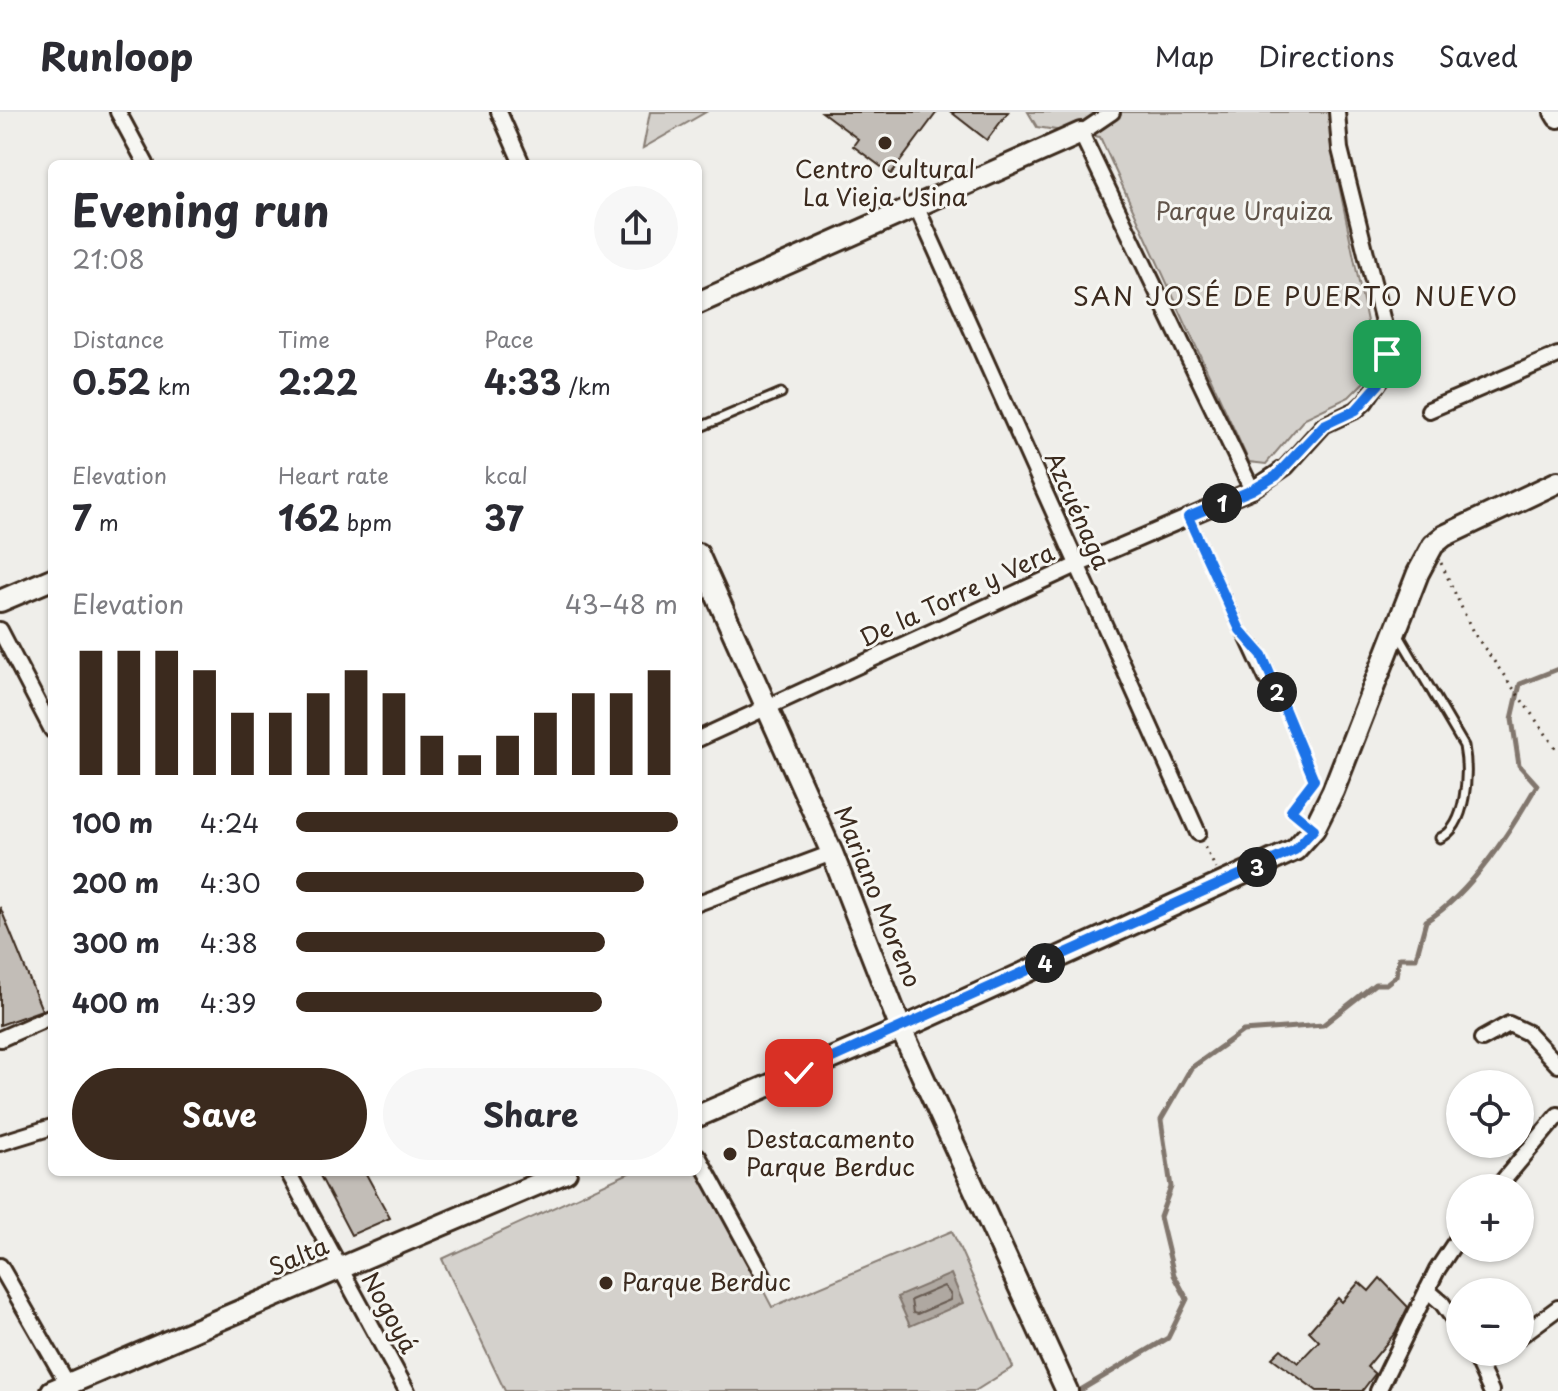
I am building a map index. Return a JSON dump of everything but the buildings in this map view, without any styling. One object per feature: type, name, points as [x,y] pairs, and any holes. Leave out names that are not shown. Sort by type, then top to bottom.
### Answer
[{"type":"street","points":[[118,112],[144,160]]},
{"type":"street","points":[[499,112],[520,160]]},
{"type":"street","points":[[702,301],[1081,133],[1112,112]]},
{"type":"street","name":"De la Torre y Vera","points":[[702,737],[1077,565],[1252,490],[1286,467],[1324,425],[1356,410],[1375,391],[1385,368],[1384,323],[1340,149],[1337,112]]},
{"type":"street","points":[[1081,133],[1252,490]]},
{"type":"street","name":"Azcuénaga","points":[[917,208],[1198,833]]},
{"type":"street","points":[[1429,410],[1558,355]]},
{"type":"street","points":[[702,1114],[901,1029],[1295,850],[1314,829],[1333,791],[1418,573],[1433,545],[1456,529],[1558,482]]},
{"type":"street","name":"Mariano Moreno","points":[[702,563],[832,853],[901,1029],[1067,1391]]},
{"type":"street","points":[[0,601],[48,581]]},
{"type":"street","points":[[0,630],[48,722]]},
{"type":"street","points":[[702,902],[832,853]]},
{"type":"street","points":[[0,1039],[48,1018]]},
{"type":"street","points":[[1482,1039],[1509,1024],[1519,1026],[1558,1065]]},
{"type":"street","points":[[1509,1174],[1558,1115]]},
{"type":"street","points":[[0,1143],[48,1128]]},
{"type":"street","points":[[702,1163],[763,1275]]},
{"type":"street","name":"Nogoyá","points":[[290,1176],[407,1391]]},
{"type":"street","name":"Salta","points":[[64,1389],[557,1176]]},
{"type":"street","points":[[1378,1391],[1427,1290],[1446,1258]]},
{"type":"street","points":[[0,1266],[64,1389]]},
{"type":"street","points":[[1427,1290],[1446,1309]]},
{"type":"street","points":[[1534,1326],[1558,1308]]},
{"type":"street","points":[[1480,1366],[1491,1391]]},
{"type":"lane","points":[[702,426],[781,393]]},
{"type":"lane","points":[[1188,517],[1264,681]]},
{"type":"lane","points":[[1240,630],[1262,655],[1300,745]]},
{"type":"lane","points":[[1396,630],[1403,637],[1464,746],[1466,757],[1461,816],[1457,826],[1440,838]]},
{"type":"path","points":[[1433,545],[1473,632],[1558,751]]},
{"type":"path","points":[[1300,745],[1314,780],[1291,810],[1314,829]]},
{"type":"path","points":[[1198,833],[1223,882]]},
{"type":"green space","points":[[650,112],[706,112],[643,148]]},
{"type":"green space","name":"Parque Urquiza","points":[[1028,112],[1330,112],[1330,141],[1369,331],[1366,380],[1349,397],[1305,418],[1266,464],[1249,462],[1100,137],[1037,127]]},
{"type":"green space","name":"Parque Berduc","points":[[702,1173],[772,1307],[952,1231],[1013,1367],[975,1391],[505,1391],[442,1259],[622,1176],[702,1176]]},
{"type":"water","points":[[951,1274],[963,1303],[910,1326],[897,1297]]},
{"type":"waterway","points":[[1079,1391],[1168,1338],[1187,1299],[1174,1275],[1160,1217],[1171,1187],[1161,1120],[1191,1068],[1243,1031],[1323,1025],[1375,984],[1386,984],[1396,976],[1399,958],[1416,958],[1426,921],[1459,895],[1489,860],[1537,785],[1519,765],[1512,719],[1520,684],[1558,669]]},
{"type":"place","name":"Centro Cultural La Vieja Usina","points":[[885,143]]},
{"type":"place","name":"Destacamento Parque Berduc","points":[[730,1154]]},
{"type":"place","name":"Parque Berduc","points":[[606,1283]]},
{"type":"district","name":"SAN JOSÉ DE PUERTO NUEVO","points":[[1296,297]]},
{"type":"route","points":[[799,1073],[1295,850],[1305,842],[1314,829],[1291,810],[1314,780],[1262,655],[1240,630],[1188,517],[1252,490],[1276,476],[1324,425],[1356,410],[1375,391],[1383,376],[1387,354]]}]
